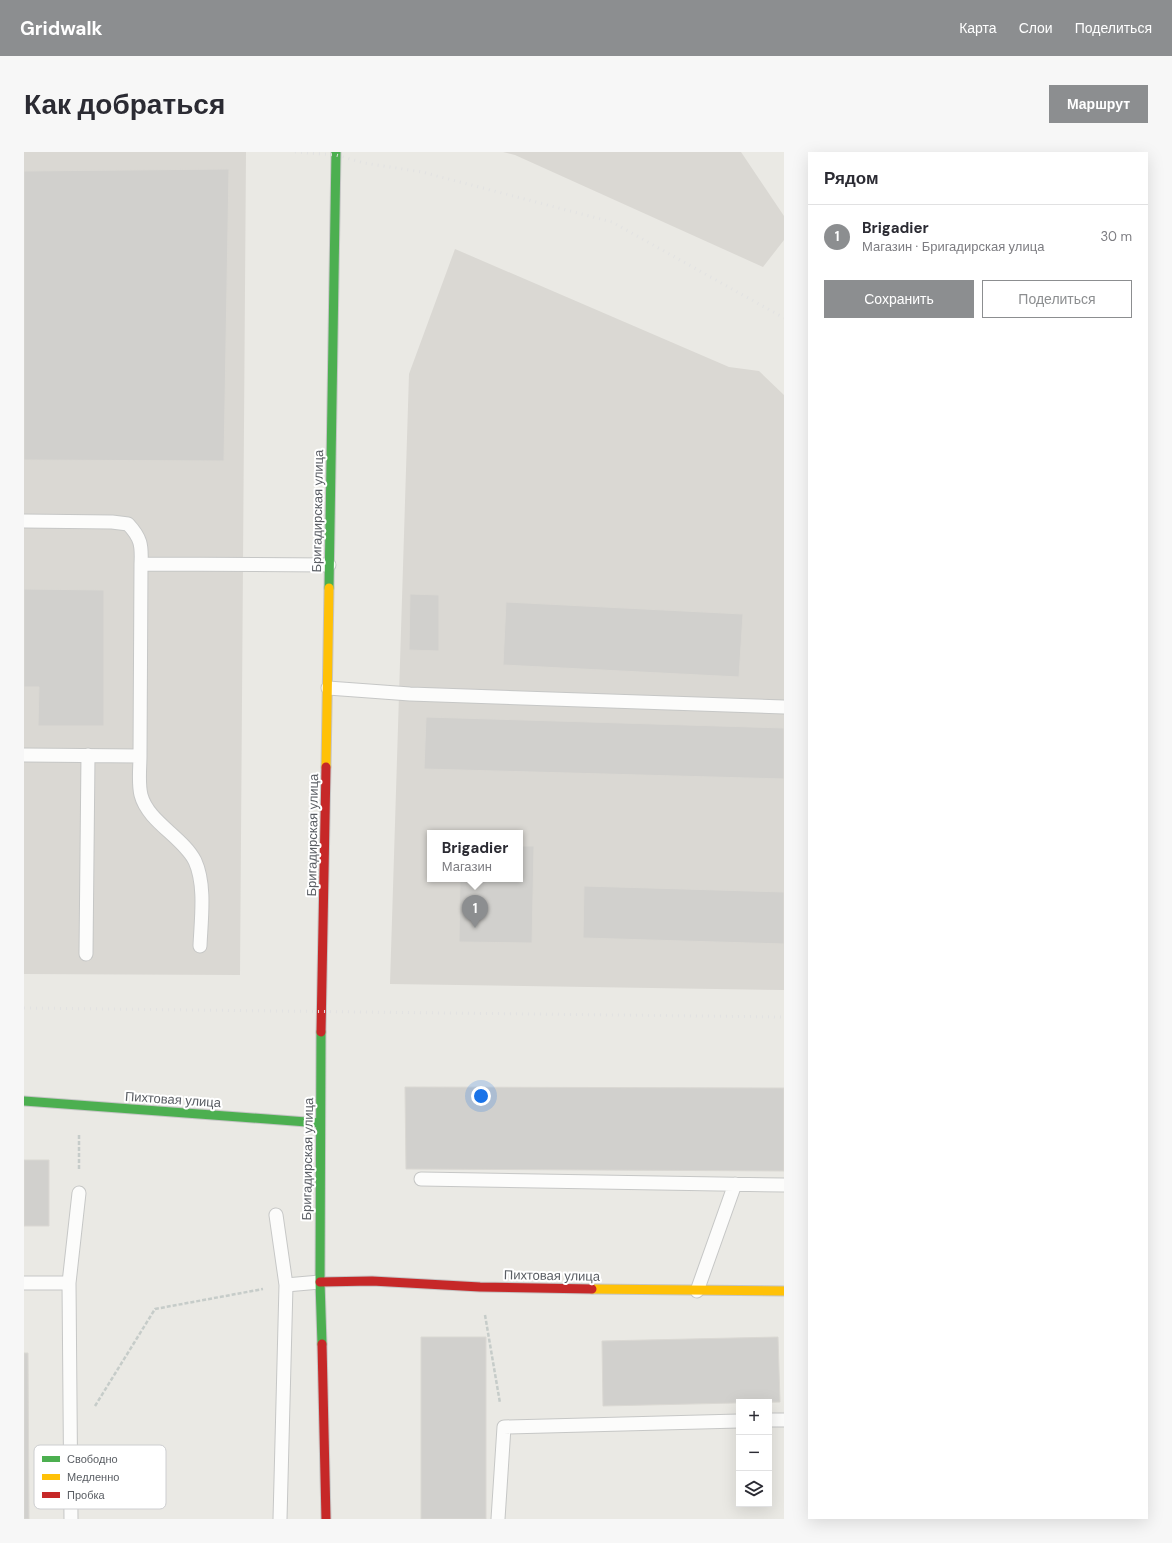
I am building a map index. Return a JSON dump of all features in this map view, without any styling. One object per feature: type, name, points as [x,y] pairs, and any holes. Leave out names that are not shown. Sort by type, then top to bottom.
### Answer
[{"type":"street","name":"Бригадирская улица","points":[[326,1519],[320,1282],[320,1124],[336,152]]},
{"type":"street","name":"Пихтовая улица","points":[[24,1101],[320,1124]]},
{"type":"street","name":"Пихтовая улица","points":[[320,1282],[372,1281],[480,1287],[784,1291]]},
{"type":"lane","points":[[24,521],[112,522],[128,524],[139,536],[142,552],[141,795],[145,806],[187,849],[200,874],[200,946]]},
{"type":"lane","points":[[141,564],[329,565]]},
{"type":"lane","points":[[328,688],[410,694],[784,707]]},
{"type":"lane","points":[[24,755],[140,756]]},
{"type":"lane","points":[[86,954],[88,755]]},
{"type":"lane","points":[[421,1179],[784,1185]]},
{"type":"lane","points":[[697,1291],[735,1184]]},
{"type":"lane","points":[[70,1445],[69,1283],[79,1193]]},
{"type":"lane","points":[[276,1215],[286,1285],[280,1519]]},
{"type":"lane","points":[[286,1285],[320,1282]]},
{"type":"lane","points":[[24,1283],[69,1283]]},
{"type":"lane","points":[[772,1420],[784,1420]]},
{"type":"lane","points":[[498,1519],[504,1427],[736,1421]]},
{"type":"lane","points":[[71,1509],[71,1519]]},
{"type":"path","points":[[79,1105],[79,1193]]},
{"type":"path","points":[[95,1406],[155,1309],[286,1285]]},
{"type":"path","points":[[480,1287],[504,1427]]},
{"type":"shaded area","points":[[24,152],[246,152],[240,975],[24,974]]},
{"type":"shaded area","points":[[503,152],[741,152],[784,216],[784,240],[763,267],[515,155]]},
{"type":"shaded area","points":[[455,249],[729,367],[759,371],[784,395],[784,990],[390,984],[409,374]]},
{"type":"building","points":[[229,169],[224,461],[24,460],[24,171]]},
{"type":"building","points":[[24,589],[104,590],[104,726],[38,726],[39,687],[24,687]]},
{"type":"building","points":[[410,594],[439,595],[439,651],[409,650]]},
{"type":"building","points":[[506,602],[743,614],[739,677],[503,665]]},
{"type":"building","points":[[426,717],[784,728],[784,779],[424,769]]},
{"type":"building","points":[[523,846],[534,846],[532,943],[459,942],[460,882],[523,882]]},
{"type":"building","points":[[584,886],[784,892],[784,944],[583,938]]},
{"type":"building","points":[[405,1087],[784,1088],[784,1171],[406,1169]]},
{"type":"building","points":[[24,1160],[49,1160],[49,1226],[24,1226]]},
{"type":"building","points":[[421,1337],[486,1337],[486,1519],[421,1519]]},
{"type":"building","points":[[778,1337],[780,1402],[772,1402],[772,1399],[736,1399],[736,1403],[603,1406],[602,1341]]},
{"type":"building","points":[[24,1353],[28,1353],[29,1519],[24,1519]]},
{"type":"railway","points":[[295,152],[336,155],[364,163],[422,172],[612,222],[784,318]]},
{"type":"railway","points":[[24,1008],[784,1017]]},
{"type":"traffic: fast","points":[[329,588],[336,152]]},
{"type":"traffic: fast","points":[[321,1032],[320,1282],[322,1344]]},
{"type":"traffic: fast","points":[[24,1101],[320,1123]]},
{"type":"traffic: slow","points":[[326,767],[329,588]]},
{"type":"traffic: slow","points":[[592,1289],[784,1291]]},
{"type":"traffic: jam","points":[[321,1032],[326,767]]},
{"type":"traffic: jam","points":[[320,1282],[372,1281],[480,1287],[592,1289]]},
{"type":"traffic: jam","points":[[322,1344],[326,1519]]},
{"type":"place","name":"Brigadier","points":[[475,928]]}]
